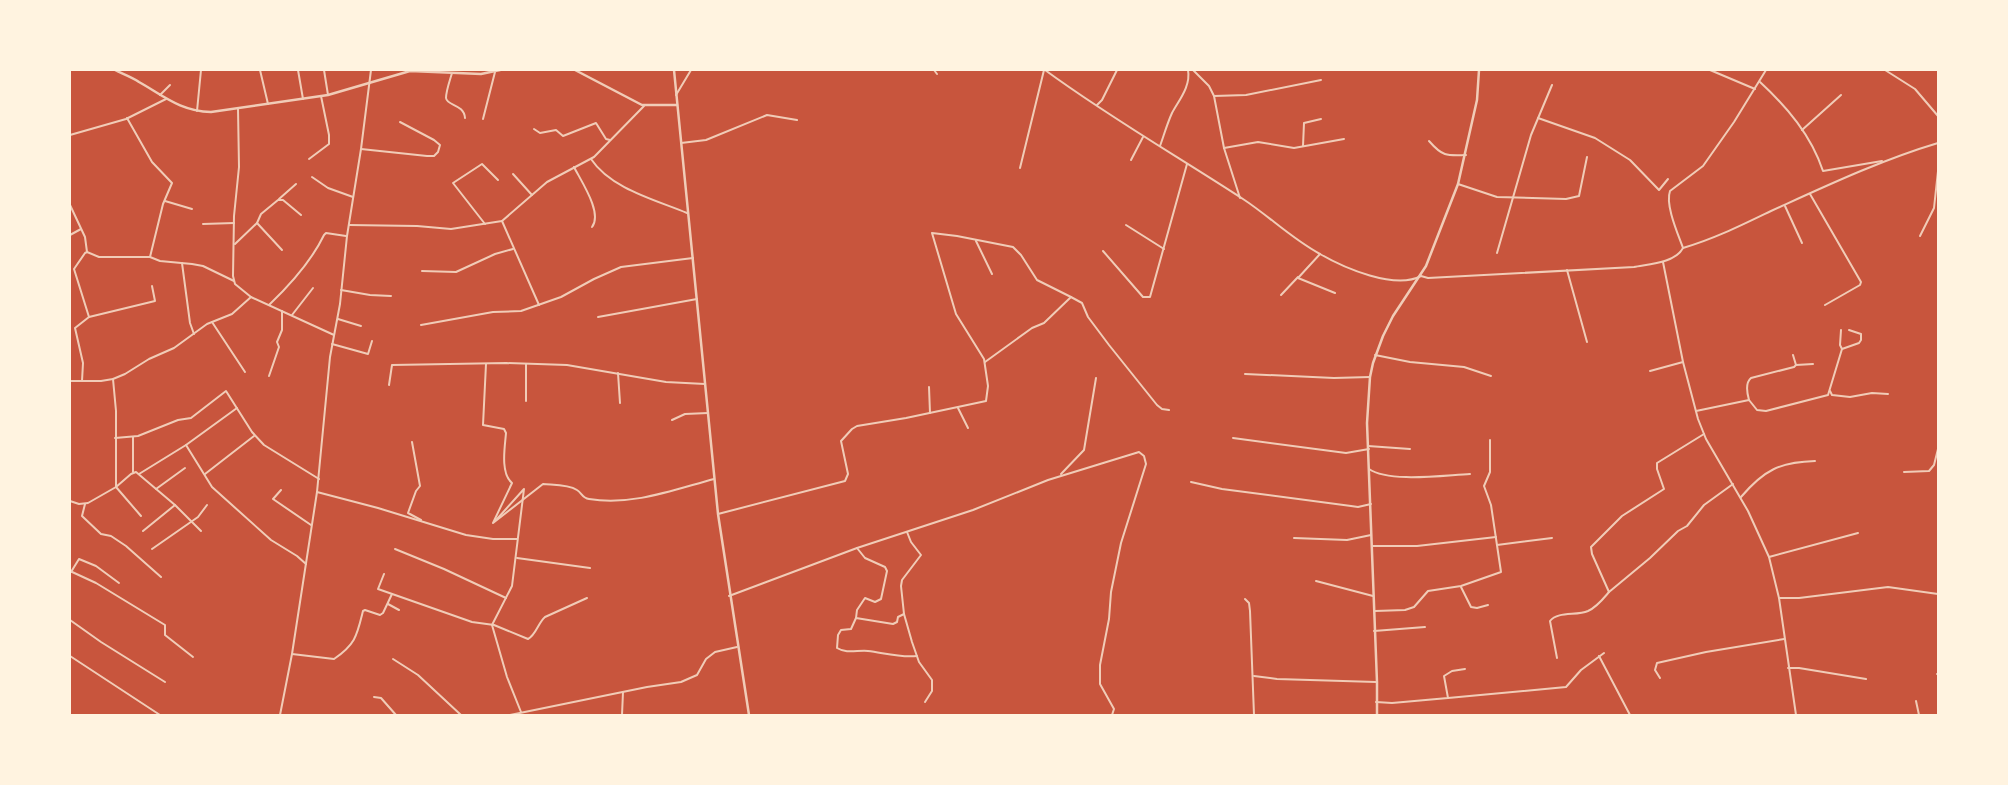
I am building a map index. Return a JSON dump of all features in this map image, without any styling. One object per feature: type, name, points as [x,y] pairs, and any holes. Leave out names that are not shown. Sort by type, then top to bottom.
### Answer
[{"type":"street","points":[[115,70],[138,81],[178,106],[197,110],[220,111],[328,95],[404,72],[424,71],[481,74],[500,70]]},
{"type":"street","points":[[197,110],[201,70]]},
{"type":"street","points":[[260,70],[268,104]]},
{"type":"street","points":[[298,70],[303,99]]},
{"type":"street","points":[[324,70],[328,95]]},
{"type":"street","points":[[280,715],[292,654],[319,479],[330,357],[338,319],[347,236],[371,70]]},
{"type":"street","points":[[576,70],[644,106],[677,105]]},
{"type":"street","points":[[674,70],[718,514],[729,596],[749,715]]},
{"type":"street","points":[[676,95],[691,70]]},
{"type":"street","points":[[934,70],[937,74]]},
{"type":"street","points":[[1020,168],[1045,70],[1143,137],[1240,198],[1320,254],[1350,268],[1388,279],[1413,280],[1420,276],[1428,278],[1634,267],[1663,262],[1680,254],[1683,248],[1670,207],[1670,191],[1703,166],[1760,82],[1766,70]]},
{"type":"street","points":[[1097,105],[1102,100],[1117,70]]},
{"type":"street","points":[[1160,146],[1173,112],[1189,79],[1188,70]]},
{"type":"street","points":[[1194,70],[1209,86],[1214,96],[1224,148],[1240,198]]},
{"type":"street","points":[[1377,715],[1367,409],[1370,377],[1375,355],[1393,316],[1420,276],[1458,184],[1477,100],[1479,70]]},
{"type":"street","points":[[1710,70],[1755,89]]},
{"type":"street","points":[[1885,70],[1915,89],[1938,116]]},
{"type":"street","points":[[483,119],[495,72]]},
{"type":"street","points":[[452,73],[446,98],[448,102],[462,110],[465,118]]},
{"type":"street","points":[[1214,96],[1246,95],[1321,80]]},
{"type":"street","points":[[1760,82],[1788,110],[1810,141],[1823,171],[1887,161]]},
{"type":"street","points":[[160,95],[170,85]]},
{"type":"street","points":[[1496,254],[1511,198],[1538,118],[1552,85]]},
{"type":"street","points":[[1802,130],[1841,95]]},
{"type":"street","points":[[309,159],[329,144],[321,96]]},
{"type":"street","points":[[70,135],[127,118],[166,99]]},
{"type":"street","points":[[349,225],[417,226],[451,230],[502,221],[547,182],[591,159],[644,106]]},
{"type":"street","points":[[234,281],[234,223],[239,167],[238,109]]},
{"type":"street","points":[[680,143],[706,140],[767,115],[797,120]]},
{"type":"street","points":[[127,118],[152,162],[172,182],[159,216],[150,257]]},
{"type":"street","points":[[1538,118],[1595,138],[1630,160],[1659,190],[1668,179]]},
{"type":"street","points":[[1302,146],[1304,122],[1321,119]]},
{"type":"street","points":[[361,149],[427,156],[434,156],[438,152],[440,145],[434,140],[400,122]]},
{"type":"street","points":[[534,129],[540,133],[556,130],[563,136],[596,123],[606,139],[610,140]]},
{"type":"street","points":[[1131,160],[1143,137]]},
{"type":"street","points":[[1224,148],[1258,142],[1290,148],[1344,139]]},
{"type":"street","points":[[1429,141],[1445,156],[1466,155]]},
{"type":"street","points":[[1683,248],[1708,241],[1887,161],[1938,143]]},
{"type":"street","points":[[1458,184],[1489,196],[1566,199],[1579,196],[1587,157]]},
{"type":"street","points":[[591,159],[615,183],[688,214]]},
{"type":"street","points":[[485,224],[453,182],[482,164],[498,180]]},
{"type":"street","points":[[1103,251],[1143,297],[1148,298],[1151,295],[1187,164]]},
{"type":"street","points":[[574,167],[591,199],[596,219],[592,227]]},
{"type":"street","points":[[1920,236],[1934,208],[1938,171]]},
{"type":"street","points":[[513,174],[532,195]]},
{"type":"street","points":[[312,176],[328,188],[353,197]]},
{"type":"street","points":[[234,244],[257,223],[261,214],[296,184]]},
{"type":"street","points":[[1810,194],[1861,282],[1826,305]]},
{"type":"street","points":[[279,200],[301,215]]},
{"type":"street","points":[[165,201],[192,209]]},
{"type":"street","points":[[70,205],[81,228],[87,252]]},
{"type":"street","points":[[1785,206],[1802,243]]},
{"type":"street","points":[[502,221],[539,305]]},
{"type":"street","points":[[203,224],[234,223]]},
{"type":"street","points":[[257,223],[282,250]]},
{"type":"street","points":[[1126,225],[1164,249]]},
{"type":"street","points":[[70,234],[81,228]]},
{"type":"street","points":[[718,514],[845,481],[847,479],[847,469],[841,444],[842,439],[859,425],[983,403],[988,399],[985,362],[956,314],[932,234],[957,236],[1013,247],[1021,255],[1037,280],[1082,303],[1088,317],[1109,346],[1157,405],[1162,409],[1169,410]]},
{"type":"street","points":[[269,305],[292,282],[312,257],[324,235],[347,236]]},
{"type":"street","points":[[976,241],[992,274]]},
{"type":"street","points":[[422,272],[456,272],[495,254],[513,249]]},
{"type":"street","points":[[87,252],[99,257],[150,257],[160,261],[203,266],[234,281],[240,289],[251,297],[334,335]]},
{"type":"street","points":[[87,252],[74,269],[89,318]]},
{"type":"street","points":[[1281,295],[1320,254]]},
{"type":"street","points":[[421,325],[493,312],[514,313],[561,297],[621,267],[693,258]]},
{"type":"street","points":[[1663,262],[1683,362],[1704,434],[1759,530],[1769,557],[1778,598],[1796,715]]},
{"type":"street","points":[[182,263],[190,323],[194,334]]},
{"type":"street","points":[[1567,270],[1587,342]]},
{"type":"street","points":[[1298,277],[1302,281],[1335,293]]},
{"type":"street","points":[[82,381],[83,363],[75,328],[89,318],[155,301],[152,286]]},
{"type":"street","points":[[292,315],[313,288]]},
{"type":"street","points":[[341,290],[370,295],[391,296]]},
{"type":"street","points":[[70,381],[113,379],[125,374],[149,359],[174,348],[212,322],[232,314],[251,297]]},
{"type":"street","points":[[985,362],[1032,328],[1044,323],[1071,297]]},
{"type":"street","points":[[598,317],[697,299]]},
{"type":"street","points":[[269,376],[279,347],[277,341],[282,330],[282,311]]},
{"type":"street","points":[[338,319],[361,326]]},
{"type":"street","points":[[212,322],[246,372]]},
{"type":"street","points":[[1812,364],[1796,365],[1792,368],[1751,378],[1747,385],[1749,400],[1757,410],[1766,411],[1827,395],[1830,391],[1842,349],[1840,345],[1841,330]]},
{"type":"street","points":[[1842,349],[1859,343],[1861,340],[1860,334],[1849,330]]},
{"type":"street","points":[[332,344],[368,354],[372,341]]},
{"type":"street","points":[[1375,355],[1410,362],[1464,367],[1491,376]]},
{"type":"street","points":[[1793,355],[1796,365]]},
{"type":"street","points":[[1650,371],[1683,362]]},
{"type":"street","points":[[389,385],[392,365],[486,364],[571,365],[669,382],[706,384]]},
{"type":"street","points":[[486,364],[483,425],[504,429],[506,433],[505,470],[508,480],[512,482],[493,523]]},
{"type":"street","points":[[526,364],[526,402]]},
{"type":"street","points":[[618,373],[620,403]]},
{"type":"street","points":[[1245,374],[1334,378],[1370,377]]},
{"type":"street","points":[[1060,476],[1084,450],[1096,378]]},
{"type":"street","points":[[113,379],[116,411],[116,487],[140,516]]},
{"type":"street","points":[[929,387],[930,413]]},
{"type":"street","points":[[1830,391],[1832,395],[1850,397],[1872,393],[1888,394]]},
{"type":"street","points":[[115,438],[133,437],[178,420],[191,418],[223,392],[228,393],[254,436],[264,445],[319,479]]},
{"type":"street","points":[[1696,411],[1749,400]]},
{"type":"street","points":[[957,407],[968,428]]},
{"type":"street","points":[[139,474],[186,445],[237,408]]},
{"type":"street","points":[[672,420],[685,414],[708,413]]},
{"type":"street","points":[[1609,592],[1592,554],[1591,547],[1622,516],[1663,490],[1664,486],[1657,469],[1657,463],[1704,434]]},
{"type":"street","points":[[205,474],[254,436]]},
{"type":"street","points":[[70,501],[85,504],[116,487],[133,472],[133,437]]},
{"type":"street","points":[[1234,438],[1346,453],[1368,448],[1410,449]]},
{"type":"street","points":[[1374,611],[1405,610],[1414,607],[1428,590],[1461,586],[1501,572],[1491,505],[1484,486],[1490,472],[1490,440]]},
{"type":"street","points":[[412,442],[420,486],[408,513],[428,524]]},
{"type":"street","points":[[186,445],[212,487],[257,528],[306,564]]},
{"type":"street","points":[[1904,472],[1929,471],[1934,465],[1938,448]]},
{"type":"street","points":[[729,596],[857,548],[973,510],[1060,476],[1139,452],[1146,459],[1146,464],[1121,543],[1111,592],[1107,633],[1100,665],[1100,684],[1114,709],[1112,715]]},
{"type":"street","points":[[1741,497],[1763,474],[1788,464],[1816,461]]},
{"type":"street","points":[[156,489],[185,468]]},
{"type":"street","points":[[1369,469],[1375,473],[1401,477],[1470,474]]},
{"type":"street","points":[[133,472],[139,474],[175,505],[201,531]]},
{"type":"street","points":[[493,523],[543,484],[569,487],[578,490],[582,496],[588,499],[624,501],[650,497],[714,479]]},
{"type":"street","points":[[1191,482],[1222,489],[1358,507],[1371,504]]},
{"type":"street","points":[[1557,658],[1550,621],[1554,616],[1589,610],[1600,603],[1609,592],[1650,558],[1678,531],[1687,526],[1704,506],[1733,484]]},
{"type":"street","points":[[493,523],[524,489],[517,539],[517,558],[512,586],[492,625],[508,677],[522,712]]},
{"type":"street","points":[[281,490],[273,499],[311,525]]},
{"type":"street","points":[[317,492],[477,537],[517,539]]},
{"type":"street","points":[[85,504],[82,516],[98,532],[102,535],[111,536],[126,546],[161,577]]},
{"type":"street","points":[[152,550],[191,520],[198,517],[208,504]]},
{"type":"street","points":[[143,531],[175,505]]},
{"type":"street","points":[[907,532],[910,542],[921,553],[901,583],[904,614],[917,656],[932,680],[932,691],[925,702]]},
{"type":"street","points":[[1769,557],[1858,533]]},
{"type":"street","points":[[1294,538],[1347,540],[1372,535]]},
{"type":"street","points":[[1372,546],[1417,546],[1496,537]]},
{"type":"street","points":[[1497,545],[1552,538]]},
{"type":"street","points":[[857,548],[865,558],[884,567],[887,571],[880,599],[875,602],[864,598],[859,606],[851,629],[841,630],[838,635],[836,646],[838,650],[917,656]]},
{"type":"street","points":[[395,549],[506,598]]},
{"type":"street","points":[[517,558],[590,568]]},
{"type":"street","points":[[120,583],[96,566],[79,559],[71,572],[96,583],[165,625],[165,635],[193,657]]},
{"type":"street","points":[[384,574],[378,589],[472,622],[492,625],[530,638],[545,617],[588,598]]},
{"type":"street","points":[[1316,581],[1373,596]]},
{"type":"street","points":[[1461,586],[1472,607],[1477,608],[1488,605]]},
{"type":"street","points":[[1778,598],[1799,598],[1888,587],[1938,594]]},
{"type":"street","points":[[292,654],[334,659],[354,641],[359,631],[363,611],[380,615],[383,613],[392,594]]},
{"type":"street","points":[[1245,599],[1249,603],[1250,611],[1254,715]]},
{"type":"street","points":[[388,604],[399,610]]},
{"type":"street","points":[[856,618],[893,624],[897,622],[898,617],[904,614]]},
{"type":"street","points":[[70,620],[110,648],[165,682]]},
{"type":"street","points":[[1374,631],[1425,628]]},
{"type":"street","points":[[1660,678],[1655,670],[1657,663],[1706,652],[1784,639]]},
{"type":"street","points":[[510,715],[691,679],[697,675],[710,655],[737,647]]},
{"type":"street","points":[[1376,702],[1392,703],[1566,686],[1581,670],[1604,652]]},
{"type":"street","points":[[70,656],[160,715]]},
{"type":"street","points":[[1599,656],[1617,695],[1630,715]]},
{"type":"street","points":[[392,659],[418,675],[461,715]]},
{"type":"street","points":[[1788,668],[1799,668],[1866,679]]},
{"type":"street","points":[[1448,698],[1444,676],[1452,671],[1465,670]]},
{"type":"street","points":[[1254,676],[1377,682]]},
{"type":"street","points":[[622,715],[623,692]]},
{"type":"street","points":[[374,697],[381,698],[396,715]]},
{"type":"street","points":[[1916,701],[1919,715]]}]
